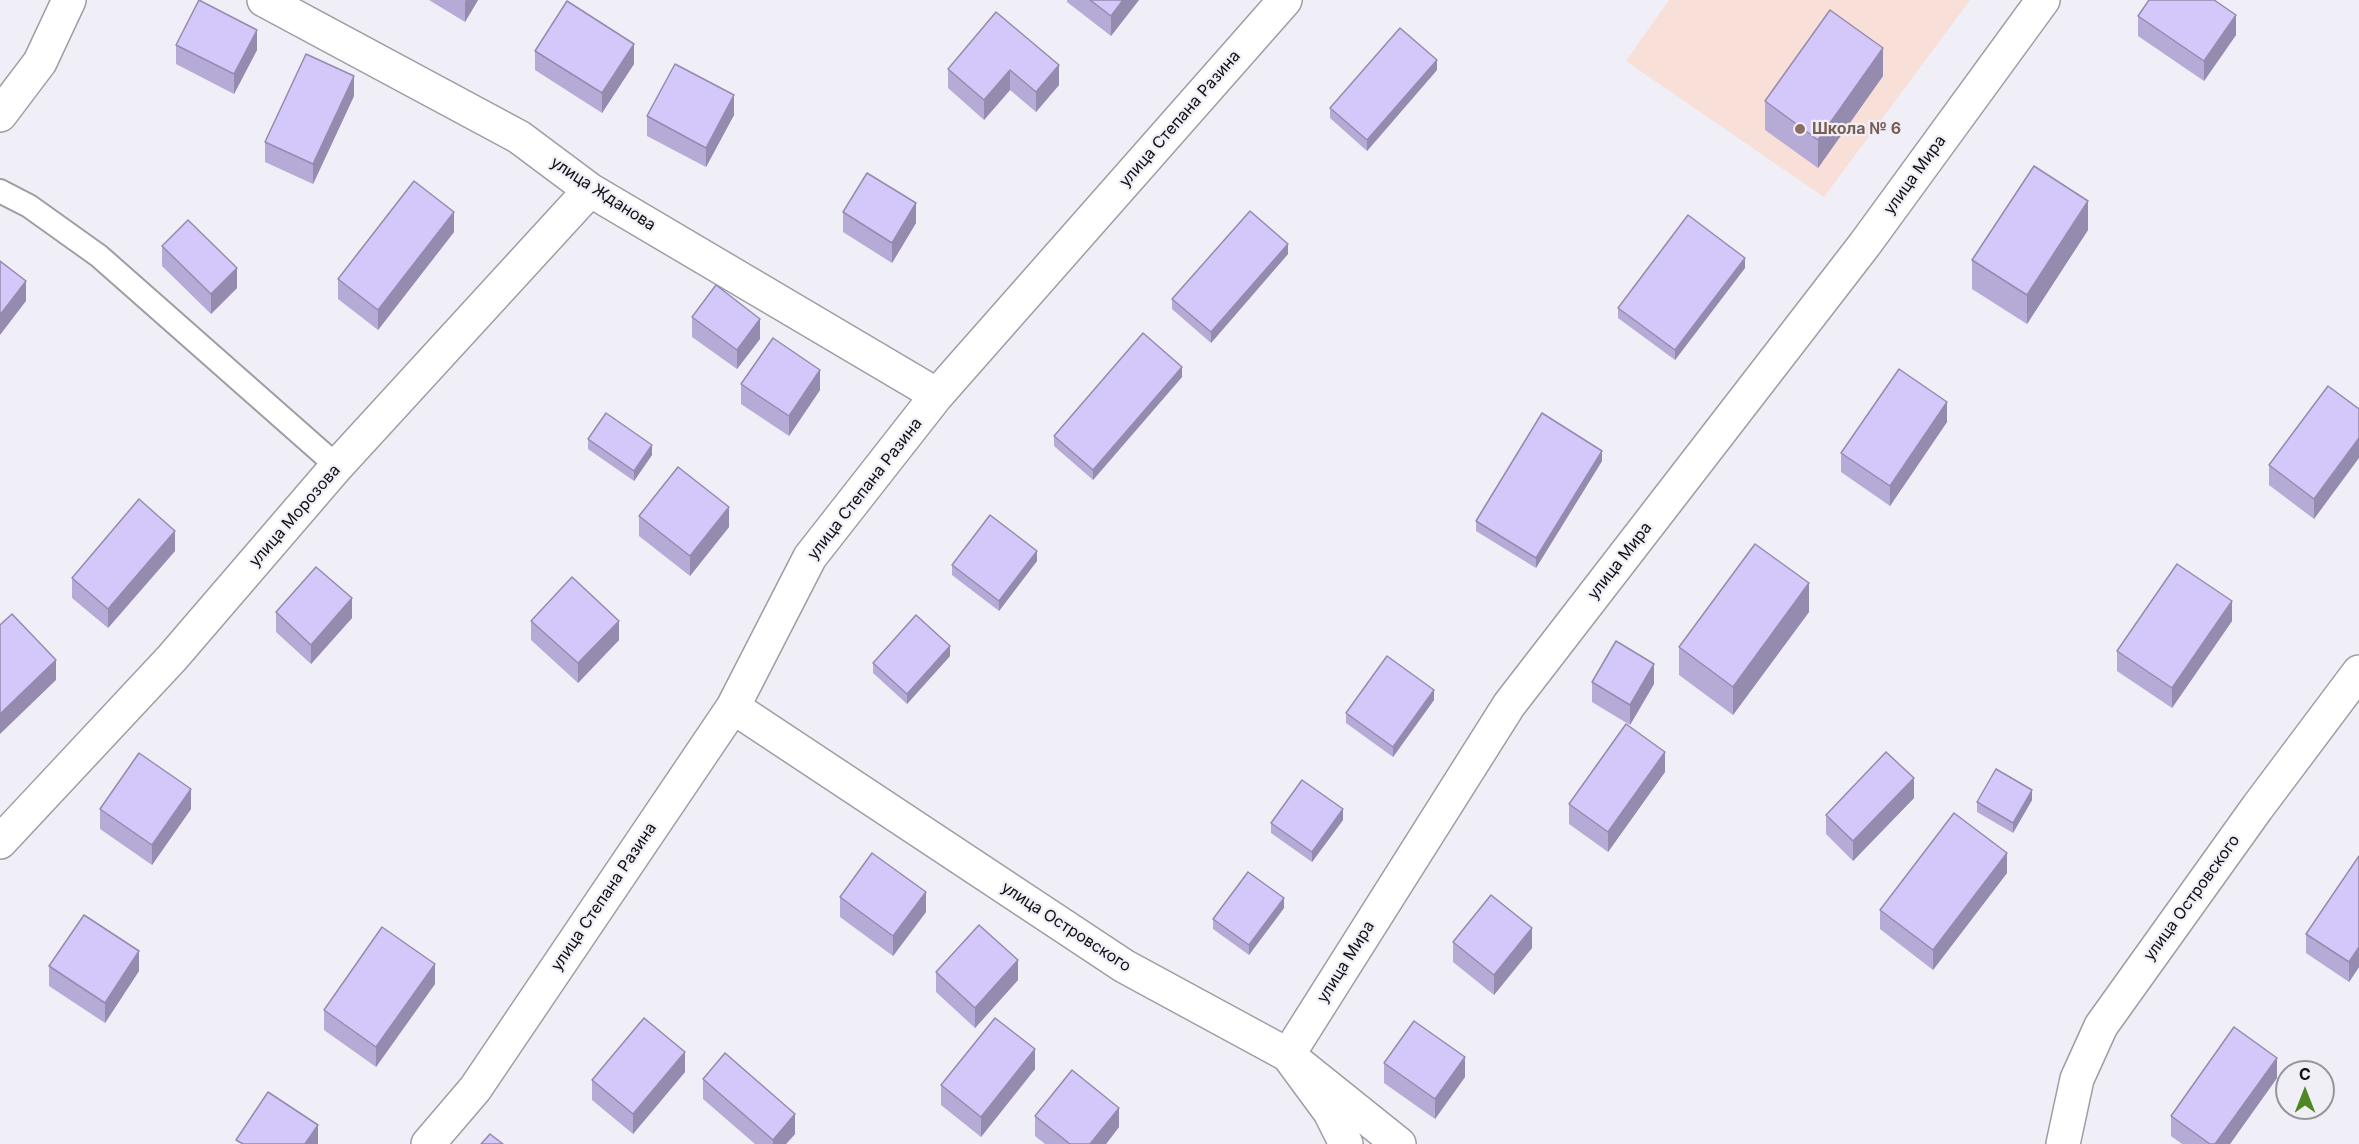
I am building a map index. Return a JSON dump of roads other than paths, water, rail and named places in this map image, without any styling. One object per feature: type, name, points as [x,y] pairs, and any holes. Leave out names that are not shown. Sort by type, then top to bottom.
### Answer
[{"type":"street","points":[[0,115],[40,62],[69,0]]},
{"type":"street","name":"улица Жданова","points":[[264,0],[519,137],[590,190],[938,395]]},
{"type":"street","name":"улица Степана Разина","points":[[429,1144],[475,1089],[733,707],[810,557],[938,395],[1285,0]]},
{"type":"street","name":"улица Мира","points":[[1288,1054],[1509,705],[1865,244],[2043,0]]},
{"type":"street","name":"улица Морозова","points":[[0,842],[172,658],[337,466],[590,190]]},
{"type":"street","name":"улица Островского","points":[[2063,1144],[2077,1079],[2101,1026],[2257,808],[2359,672]]},
{"type":"street","name":"улица Островского","points":[[733,707],[1124,966],[1288,1054],[1399,1144]]},
{"type":"street","points":[[1288,1054],[1330,1112],[1346,1144]]},
{"type":"lane","points":[[0,191],[30,206],[99,256],[337,466]]},
{"type":"place","name":"Школа № 6","points":[[1800,129]]}]
